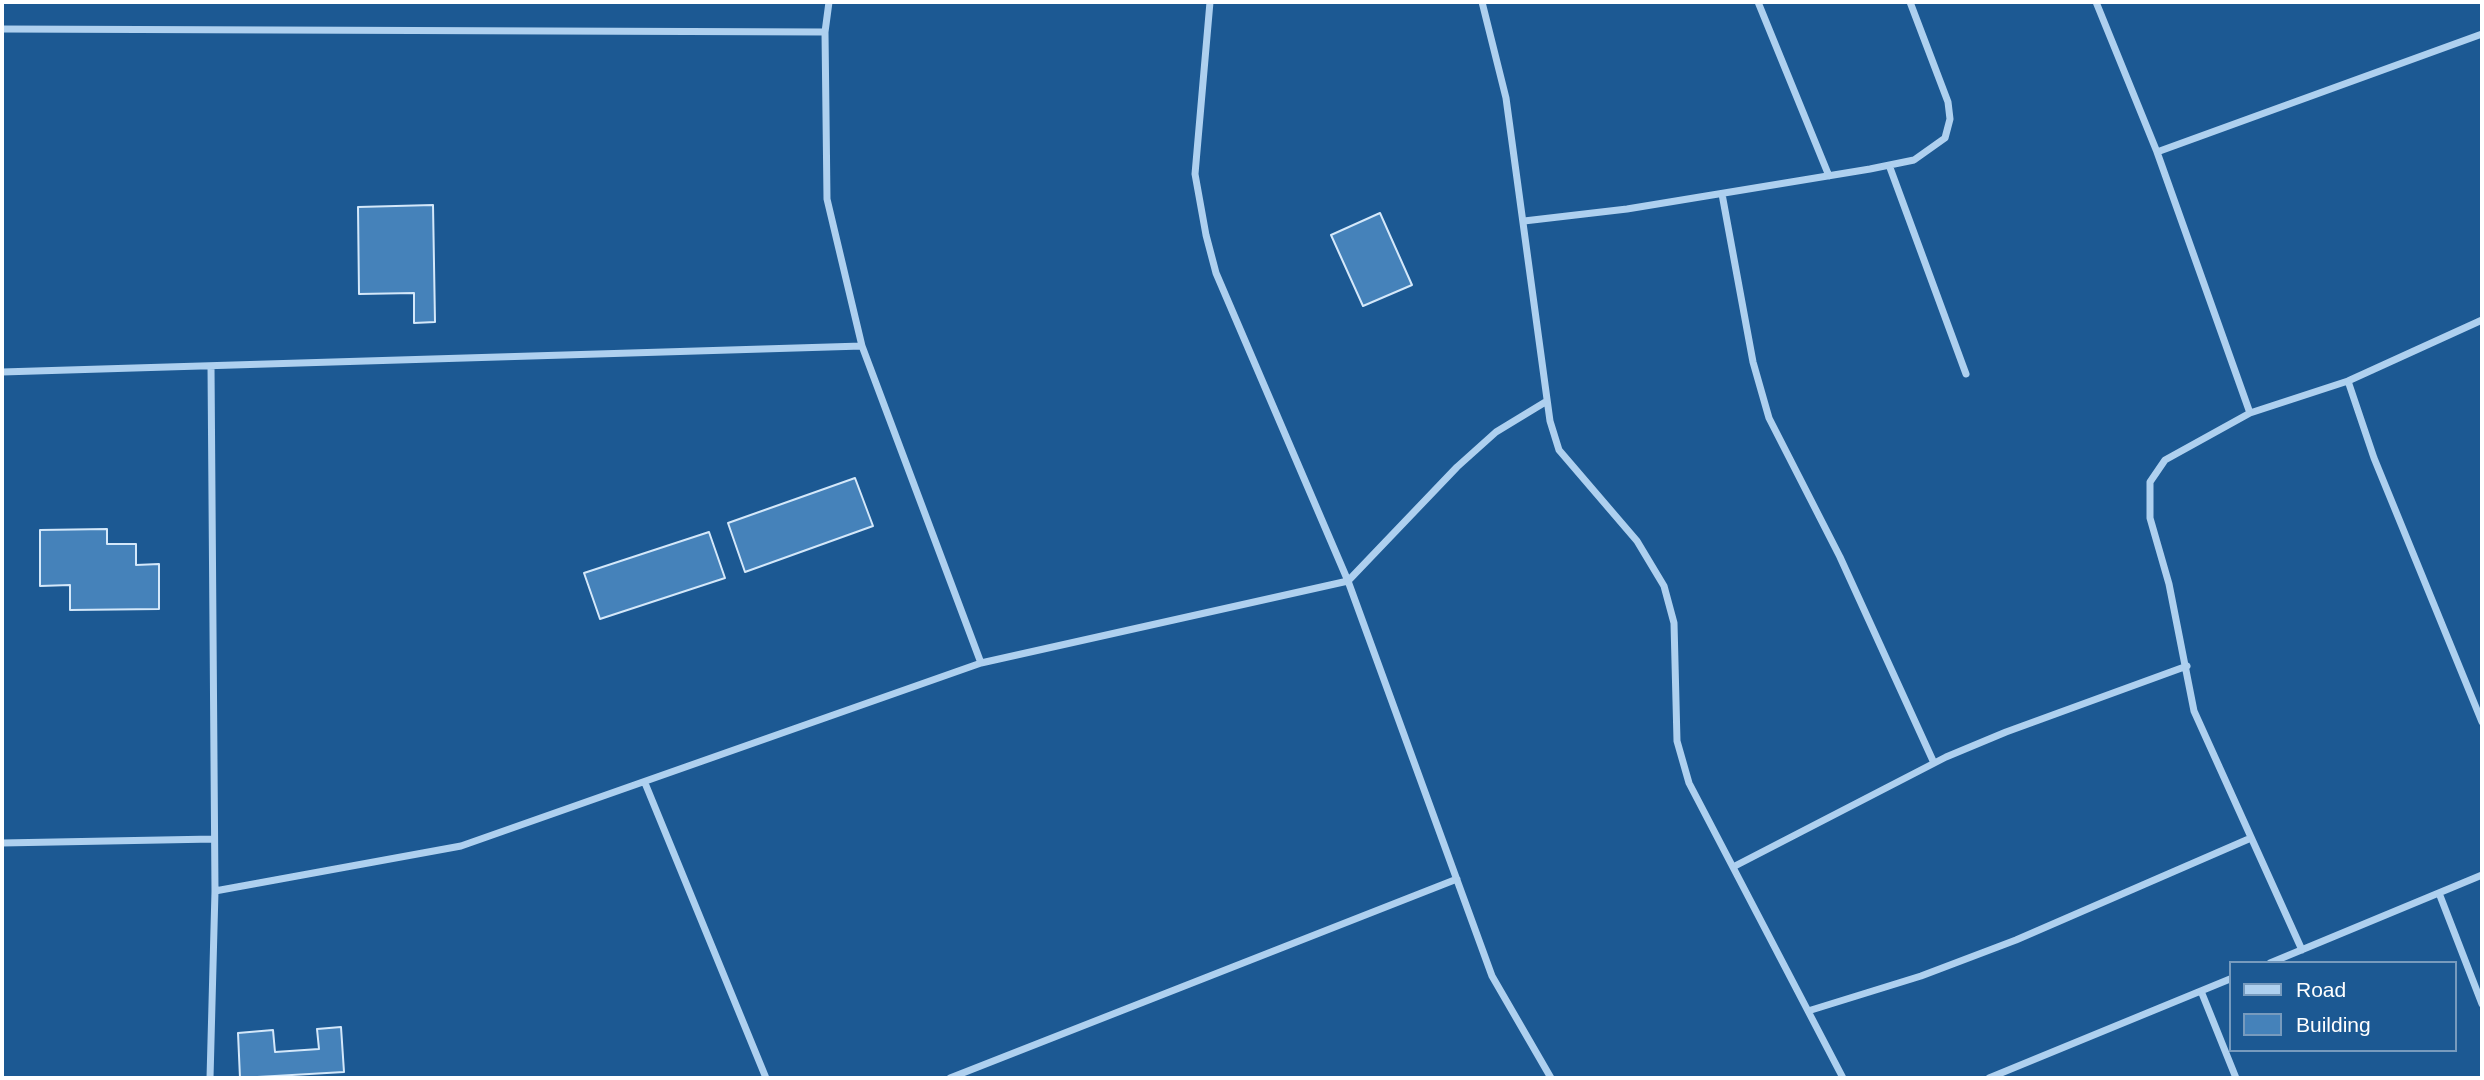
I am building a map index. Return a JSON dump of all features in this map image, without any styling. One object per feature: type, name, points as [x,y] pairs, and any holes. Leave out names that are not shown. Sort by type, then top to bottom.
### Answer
[{"type":"street","points":[[829,2],[825,32],[827,199],[862,346],[981,663]]},
{"type":"street","points":[[1210,2],[1195,174],[1216,273],[1348,581],[1492,976],[1551,1078]]},
{"type":"street","points":[[1482,2],[1506,98],[1550,421],[1559,450],[1637,541],[1664,586],[1674,623],[1677,741],[1689,783],[1843,1078]]},
{"type":"street","points":[[1758,2],[1829,176]]},
{"type":"street","points":[[1524,220],[1627,209],[1914,160],[1945,138],[1950,119],[1948,103],[1910,2]]},
{"type":"street","points":[[2096,2],[2157,152],[2250,413]]},
{"type":"street","points":[[2,29],[825,32]]},
{"type":"street","points":[[2157,152],[2482,34]]},
{"type":"street","points":[[1889,165],[1966,374]]},
{"type":"street","points":[[1722,194],[1753,362],[1769,418],[1840,557],[1934,763]]},
{"type":"street","points":[[2302,950],[2194,711],[2169,584],[2150,518],[2150,482],[2165,460],[2250,413],[2348,381],[2482,320]]},
{"type":"street","points":[[2,372],[862,346]]},
{"type":"street","points":[[210,1078],[215,891],[211,366]]},
{"type":"street","points":[[2348,381],[2374,458],[2482,722]]},
{"type":"street","points":[[215,891],[461,846],[981,663],[1348,581],[1457,467],[1496,432],[1547,401]]},
{"type":"street","points":[[1733,867],[1934,763],[2006,732],[2186,666]]},
{"type":"street","points":[[645,783],[766,1078]]},
{"type":"street","points":[[1808,1012],[1921,976],[2016,940],[2251,838]]},
{"type":"street","points":[[2,843],[214,839]]},
{"type":"street","points":[[2275,961],[2482,875]]},
{"type":"street","points":[[950,1078],[1457,879]]},
{"type":"street","points":[[2439,893],[2482,1003]]},
{"type":"street","points":[[1990,1078],[2228,980]]},
{"type":"street","points":[[2201,991],[2236,1078]]},
{"type":"building","points":[[433,205],[435,322],[414,323],[414,293],[359,294],[358,207]]},
{"type":"building","points":[[1380,213],[1412,285],[1363,306],[1331,235]]},
{"type":"building","points":[[855,478],[873,526],[745,572],[728,523]]},
{"type":"building","points":[[107,529],[107,544],[136,544],[136,565],[159,564],[159,609],[70,610],[70,585],[40,586],[40,530]]},
{"type":"building","points":[[709,532],[725,578],[600,619],[584,573]]},
{"type":"building","points":[[341,1027],[344,1072],[240,1078],[238,1033],[273,1030],[275,1052],[319,1049],[317,1029]]}]
